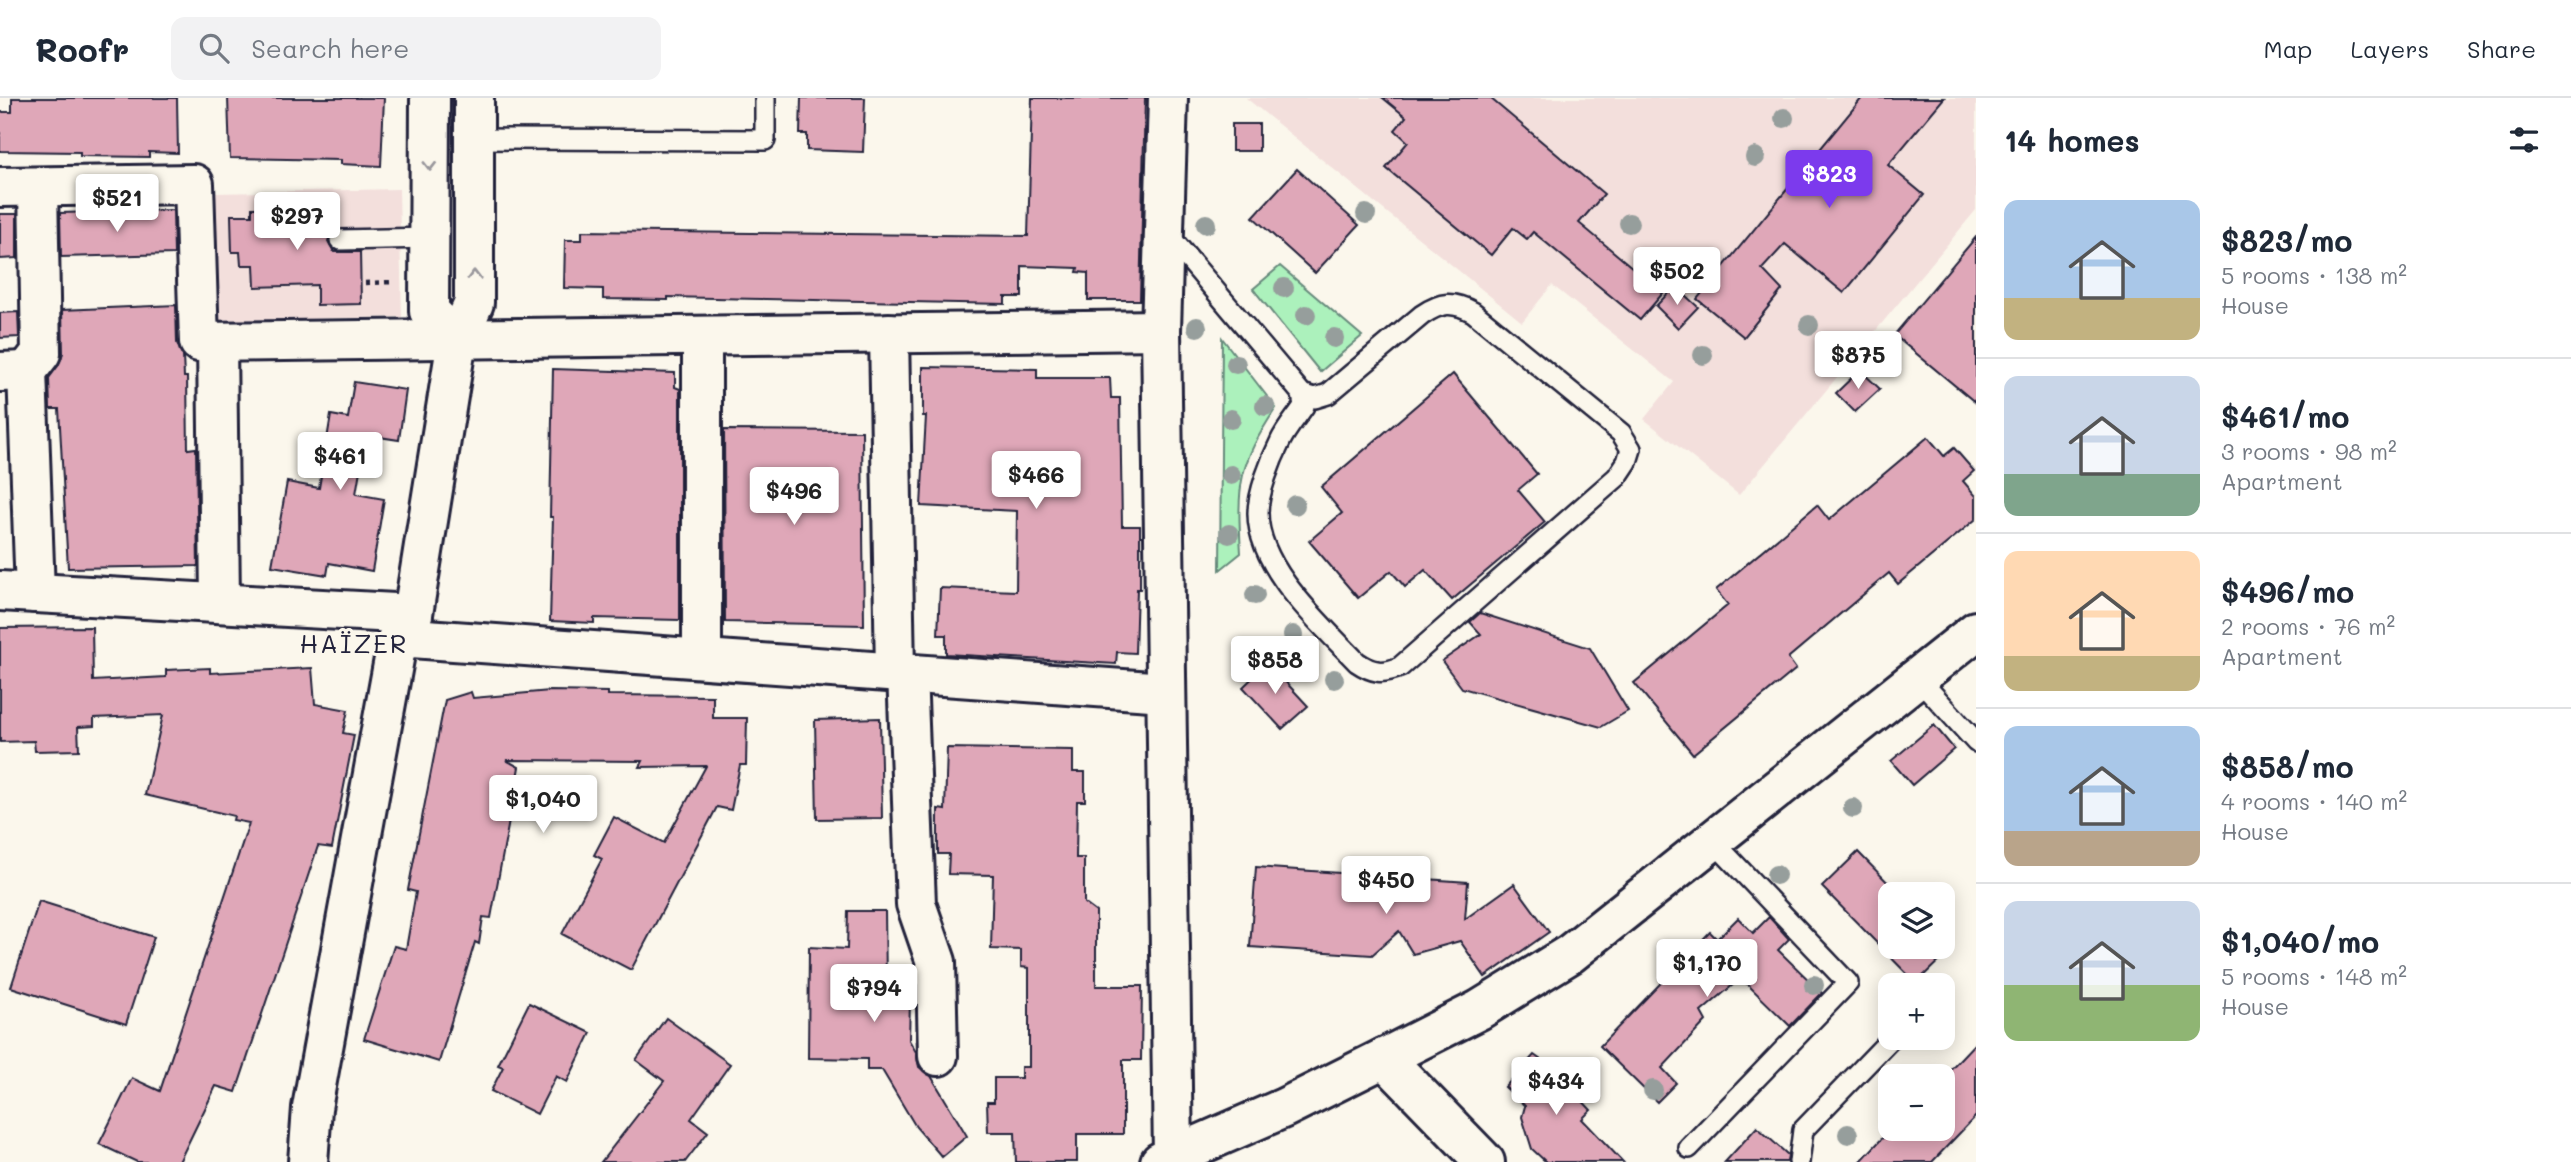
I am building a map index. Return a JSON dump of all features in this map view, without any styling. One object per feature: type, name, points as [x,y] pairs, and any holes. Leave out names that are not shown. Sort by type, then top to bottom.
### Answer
[{"type":"street","points":[[430,98],[429,311],[457,340]]},
{"type":"street","points":[[308,1162],[312,1108],[457,340],[474,303],[474,98]]},
{"type":"street","points":[[1168,98],[1161,330],[1167,1159],[1284,1108],[1479,1010],[1570,954],[1976,631]]},
{"type":"street","points":[[0,187],[194,184],[199,342],[1161,330]]},
{"type":"street","points":[[38,187],[41,353],[14,372],[18,592],[220,602],[702,659],[1165,692]]},
{"type":"street","points":[[889,333],[901,672],[916,904],[936,962],[938,1056]]},
{"type":"street","points":[[702,336],[702,659]]},
{"type":"street","points":[[217,342],[220,602]]},
{"type":"street","points":[[1384,1058],[1477,1159]]},
{"type":"lane","points":[[474,139],[765,140],[765,98]]},
{"type":"lane","points":[[1164,229],[1302,394],[1304,406],[1280,440],[1267,473],[1258,514],[1265,548],[1287,587],[1357,662],[1368,670],[1385,673],[1400,667],[1617,477],[1627,462],[1631,449],[1621,433],[1473,312],[1459,304],[1445,303],[1422,314],[1328,394],[1315,398],[1302,394]]},
{"type":"lane","points":[[340,240],[429,239]]},
{"type":"lane","points":[[1918,678],[1976,742]]},
{"type":"lane","points":[[1689,1148],[1848,983],[1713,841]]},
{"type":"lane","points":[[1799,1162],[1803,1130],[1880,1050]]},
{"type":"shaded area","points":[[1246,98],[1976,98],[1976,210],[1739,495],[1644,419],[1674,382],[1552,285],[1522,322]]},
{"type":"shaded area","points":[[399,189],[402,317],[218,321],[215,193]]},
{"type":"green space","points":[[1280,266],[1362,336],[1320,372],[1253,289]]},
{"type":"green space","points":[[1222,338],[1276,408],[1254,445],[1243,476],[1239,509],[1241,553],[1220,570]]},
{"type":"building","points":[[12,98],[177,98],[178,153],[149,152],[149,157],[80,156],[80,152],[0,151],[0,112],[12,112]]},
{"type":"building","points":[[228,98],[384,98],[381,166],[341,164],[341,160],[230,158]]},
{"type":"building","points":[[801,98],[865,98],[863,152],[807,150],[807,134],[800,134]]},
{"type":"building","points":[[1032,98],[1145,98],[1140,300],[1088,300],[1088,273],[1077,272],[1078,268],[1022,266],[1022,297],[1005,297],[1005,304],[668,297],[668,300],[603,299],[603,289],[564,288],[565,240],[582,240],[582,231],[1028,236]]},
{"type":"building","points":[[1383,98],[1490,98],[1604,194],[1579,223],[1663,293],[1640,320],[1533,232],[1527,239],[1513,228],[1491,255],[1386,168],[1408,142],[1395,130],[1406,117]]},
{"type":"building","points":[[1862,98],[1944,98],[1888,165],[1924,195],[1844,293],[1785,244],[1762,269],[1782,290],[1744,337],[1697,299]]},
{"type":"building","points":[[1232,124],[1259,124],[1259,151],[1232,151]]},
{"type":"building","points":[[1297,169],[1359,225],[1315,273],[1253,217]]},
{"type":"building","points":[[333,206],[333,230],[328,241],[334,252],[360,252],[361,304],[317,305],[317,285],[255,287],[254,265],[241,265],[240,252],[232,252],[231,215],[252,215],[252,208]]},
{"type":"building","points":[[173,210],[174,254],[61,257],[60,213]]},
{"type":"building","points":[[0,214],[17,214],[17,258],[0,259]]},
{"type":"building","points":[[1976,237],[1976,403],[1894,335]]},
{"type":"building","points":[[1675,286],[1698,307],[1678,328],[1656,306]]},
{"type":"building","points":[[176,305],[177,343],[183,356],[184,377],[187,377],[188,449],[196,448],[198,566],[68,568],[59,409],[50,409],[49,378],[63,353],[62,310]]},
{"type":"building","points":[[18,312],[19,337],[0,338],[0,313]]},
{"type":"building","points":[[923,367],[1037,369],[1037,378],[1110,378],[1111,398],[1120,398],[1122,526],[1140,526],[1140,589],[1137,589],[1135,653],[1117,652],[1116,664],[946,654],[946,635],[938,635],[940,588],[1016,591],[1017,511],[921,506],[926,416],[923,416]]},
{"type":"building","points":[[553,369],[675,373],[675,387],[680,389],[680,620],[594,618],[594,623],[550,621]]},
{"type":"building","points":[[1860,370],[1880,389],[1855,412],[1836,393]]},
{"type":"building","points":[[1453,374],[1537,474],[1518,490],[1545,522],[1452,600],[1425,570],[1405,587],[1391,571],[1358,598],[1309,541],[1342,513],[1321,487]]},
{"type":"building","points":[[354,382],[406,390],[399,440],[366,435],[356,494],[384,499],[372,571],[329,563],[327,575],[272,566],[287,482],[319,488],[331,415],[348,418]]},
{"type":"building","points":[[724,430],[862,431],[864,625],[725,622]]},
{"type":"building","points":[[1928,437],[1944,456],[1954,448],[1974,471],[1963,481],[1976,496],[1976,519],[1898,584],[1889,573],[1788,658],[1796,669],[1693,754],[1634,683],[1728,605],[1716,590],[1817,505],[1829,520]]},
{"type":"building","points":[[1480,613],[1590,648],[1628,711],[1601,727],[1462,688],[1442,661],[1481,634],[1470,622]]},
{"type":"building","points":[[92,627],[93,681],[166,677],[166,670],[210,668],[210,673],[312,668],[315,704],[348,710],[343,733],[354,735],[332,848],[318,846],[236,1092],[216,1086],[179,1162],[137,1162],[99,1144],[132,1078],[160,1091],[249,823],[233,820],[234,816],[145,795],[163,715],[94,718],[94,726],[78,727],[79,750],[35,751],[34,741],[0,742],[0,628]]},
{"type":"building","points":[[1268,663],[1308,706],[1282,729],[1243,687]]},
{"type":"building","points":[[550,691],[608,692],[608,695],[713,696],[713,718],[747,718],[746,765],[740,765],[731,810],[717,807],[631,970],[562,934],[602,859],[594,855],[614,817],[664,843],[706,766],[640,767],[643,761],[506,760],[519,767],[491,918],[483,917],[479,944],[475,942],[439,1062],[364,1039],[394,946],[406,949],[416,892],[408,890],[445,700],[471,692],[473,698]]},
{"type":"building","points":[[880,718],[882,818],[817,819],[815,720]]},
{"type":"building","points":[[1934,725],[1954,749],[1912,785],[1891,761]]},
{"type":"building","points":[[947,748],[1073,750],[1073,772],[1085,772],[1085,801],[1077,801],[1076,858],[1084,858],[1084,903],[1096,912],[1096,986],[1142,986],[1141,1060],[1123,1060],[1123,1134],[1077,1134],[1077,1162],[1016,1162],[1015,1132],[988,1132],[987,1102],[994,1102],[994,1078],[1021,1078],[1021,1067],[1029,1067],[1029,968],[1021,967],[1021,950],[991,949],[993,875],[948,874],[949,854],[938,854],[938,809],[945,810]]},
{"type":"building","points":[[1858,852],[1887,882],[1878,882],[1878,944],[1822,887]]},
{"type":"building","points":[[1256,867],[1468,882],[1465,919],[1514,884],[1549,932],[1485,977],[1460,941],[1413,954],[1399,931],[1372,955],[1250,947]]},
{"type":"building","points":[[39,901],[154,937],[126,1024],[11,987]]},
{"type":"building","points":[[848,911],[885,911],[886,982],[898,982],[898,998],[910,999],[909,1040],[916,1052],[919,1067],[931,1076],[967,1136],[942,1157],[916,1127],[882,1070],[867,1070],[867,1059],[808,1058],[809,947],[847,949]]},
{"type":"building","points":[[1769,917],[1789,939],[1778,950],[1822,993],[1790,1026],[1741,978],[1701,1012],[1706,1021],[1662,1068],[1676,1083],[1657,1102],[1600,1046],[1710,932],[1717,939],[1738,918],[1753,933]]},
{"type":"building","points":[[1892,959],[1941,959],[1926,973],[1906,973]]},
{"type":"building","points":[[529,1003],[591,1033],[567,1082],[556,1076],[537,1114],[491,1091],[503,1067],[498,1065]]},
{"type":"building","points":[[666,1018],[730,1064],[691,1119],[708,1132],[685,1162],[601,1162],[664,1081],[636,1060]]},
{"type":"building","points":[[1976,1042],[1976,1116],[1955,1138],[1955,1064]]},
{"type":"building","points":[[1534,1055],[1551,1067],[1591,1110],[1582,1119],[1623,1162],[1546,1162],[1532,1149],[1522,1117],[1525,1106],[1505,1087]]},
{"type":"building","points":[[1757,1127],[1788,1155],[1787,1162],[1725,1162]]},
{"type":"building","points":[[1880,1141],[1952,1141],[1932,1162],[1860,1162]]},
{"type":"district","name":"HAÏZER","points":[[354,643]]}]
